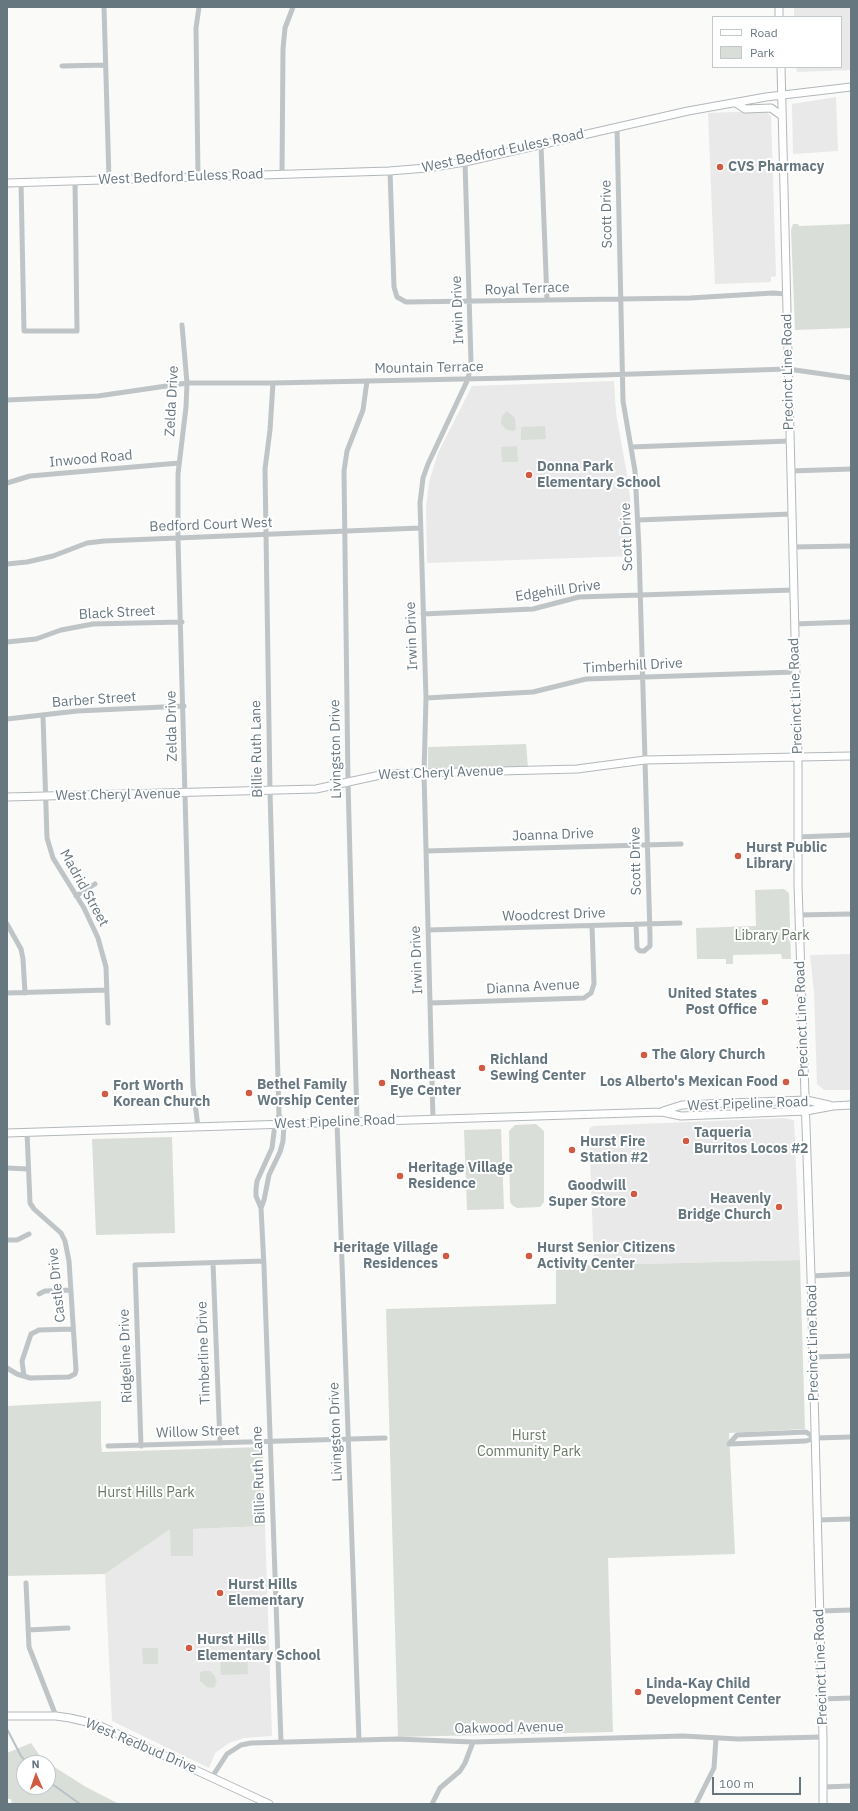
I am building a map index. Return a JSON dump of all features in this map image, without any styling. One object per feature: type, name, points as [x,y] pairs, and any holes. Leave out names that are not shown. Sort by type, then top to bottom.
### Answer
[{"type":"main road","name":"Precinct Line Road","points":[[781,68],[789,441],[798,757],[798,915],[806,1100],[811,1276],[823,1737],[823,1804]]},
{"type":"main road","name":"West Bedford Euless Road","points":[[7,183],[390,171],[427,168],[465,162],[688,110],[782,94],[851,87]]},
{"type":"main road","points":[[736,103],[745,109],[771,108],[782,116]]},
{"type":"main road","name":"West Cheryl Avenue","points":[[7,797],[185,794],[316,788],[385,774],[577,769],[645,760],[851,756]]},
{"type":"main road","name":"West Pipeline Road","points":[[662,1112],[682,1105],[806,1100],[833,1106]]},
{"type":"main road","name":"West Pipeline Road","points":[[7,1133],[662,1112],[681,1116],[806,1111],[833,1106],[851,1105]]},
{"type":"main road","name":"West Redbud Drive","points":[[10,1716],[56,1716],[83,1720],[109,1729],[269,1804]]},
{"type":"street","points":[[104,7],[109,180]]},
{"type":"street","points":[[198,177],[196,28],[199,7]]},
{"type":"street","points":[[282,174],[283,49],[285,28],[293,7]]},
{"type":"street","points":[[62,66],[105,65]]},
{"type":"street","name":"Scott Drive","points":[[617,127],[623,401],[637,494],[638,520],[650,946],[644,951],[640,951],[637,948],[636,924]]},
{"type":"street","points":[[541,145],[547,300]]},
{"type":"street","name":"Irwin Drive","points":[[433,1119],[424,773],[426,698],[420,528],[421,490],[428,464],[468,379],[471,362],[465,162]]},
{"type":"street","name":"Royal Terrace","points":[[390,171],[394,287],[397,296],[406,302],[470,303],[621,298],[690,298],[766,293],[786,294]]},
{"type":"street","points":[[21,182],[24,331],[77,331],[75,181]]},
{"type":"street","name":"Zelda Drive","points":[[182,325],[187,383],[186,407],[179,463],[178,539],[182,622],[193,1087],[198,1126]]},
{"type":"street","name":"Mountain Terrace","points":[[7,400],[98,396],[187,383],[273,383],[468,379],[788,368],[851,378]]},
{"type":"street","name":"Livingston Drive","points":[[357,1121],[348,782],[344,531],[345,461],[363,410],[367,381]]},
{"type":"street","name":"Billie Ruth Lane","points":[[273,383],[270,430],[265,470],[270,790],[279,1115],[275,1124],[272,1148],[257,1181],[256,1189],[261,1208],[264,1261],[280,1742]]},
{"type":"street","points":[[631,448],[789,441]]},
{"type":"street","name":"Inwood Road","points":[[7,483],[30,476],[179,463]]},
{"type":"street","points":[[790,471],[851,469]]},
{"type":"street","points":[[638,520],[791,514]]},
{"type":"street","name":"Bedford Court West","points":[[7,564],[27,562],[53,556],[87,543],[420,528]]},
{"type":"street","points":[[792,547],[851,546]]},
{"type":"street","name":"Edgehill Drive","points":[[423,614],[533,609],[579,597],[793,590]]},
{"type":"street","name":"Black Street","points":[[7,642],[36,640],[61,630],[93,624],[182,622]]},
{"type":"street","points":[[794,624],[851,622]]},
{"type":"street","name":"Timberhill Drive","points":[[426,698],[533,692],[586,679],[795,672]]},
{"type":"street","name":"Barber Street","points":[[7,719],[77,711],[184,706]]},
{"type":"street","name":"Madrid Street","points":[[43,716],[45,796],[47,838],[49,848],[92,924],[98,938],[106,967],[108,1023]]},
{"type":"street","points":[[797,837],[851,835]]},
{"type":"street","name":"Joanna Drive","points":[[426,851],[681,844]]},
{"type":"street","points":[[76,896],[95,884]]},
{"type":"street","points":[[798,915],[851,914]]},
{"type":"street","name":"Woodcrest Drive","points":[[428,930],[680,923]]},
{"type":"street","points":[[7,924],[21,949],[25,993]]},
{"type":"street","name":"Dianna Avenue","points":[[430,1003],[584,998],[591,993],[594,984],[592,926]]},
{"type":"street","points":[[7,993],[107,990]]},
{"type":"street","name":"Billie Ruth Lane","points":[[261,1208],[274,1165],[282,1146],[284,1124],[279,1115]]},
{"type":"street","name":"Livingston Drive","points":[[337,1122],[359,1740]]},
{"type":"street","name":"Castle Drive","points":[[24,1376],[30,1378],[72,1376],[75,1374],[76,1370],[69,1261],[65,1241],[61,1233],[34,1209],[30,1203],[27,1132]]},
{"type":"street","points":[[266,1161],[274,1165]]},
{"type":"street","points":[[7,1168],[28,1169]]},
{"type":"street","points":[[256,1189],[266,1189]]},
{"type":"street","points":[[7,1240],[17,1240],[29,1234]]},
{"type":"street","points":[[213,1263],[264,1261]]},
{"type":"street","name":"Ridgeline Drive","points":[[141,1446],[135,1265],[213,1263]]},
{"type":"street","name":"Timberline Drive","points":[[213,1263],[220,1443]]},
{"type":"street","points":[[811,1276],[851,1274]]},
{"type":"street","points":[[39,1294],[45,1291],[71,1290]]},
{"type":"street","points":[[24,1376],[22,1361],[31,1334],[39,1330],[73,1329]]},
{"type":"street","points":[[813,1357],[851,1356]]},
{"type":"street","points":[[7,1368],[24,1376]]},
{"type":"street","points":[[815,1438],[806,1432],[737,1435],[729,1444],[806,1441],[815,1438],[851,1437]]},
{"type":"street","name":"Willow Street","points":[[108,1446],[385,1438]]},
{"type":"street","points":[[817,1520],[851,1519]]},
{"type":"street","points":[[26,1583],[29,1647],[56,1716]]},
{"type":"street","points":[[820,1611],[851,1610]]},
{"type":"street","points":[[28,1630],[68,1628]]},
{"type":"street","points":[[822,1699],[851,1698]]},
{"type":"street","name":"Oakwood Avenue","points":[[212,1777],[227,1754],[238,1747],[250,1743],[404,1739],[473,1742],[683,1736],[738,1740],[823,1737]]},
{"type":"street","points":[[696,1804],[714,1768],[716,1738]]},
{"type":"street","points":[[432,1804],[440,1788],[460,1771],[466,1763],[473,1742]]},
{"type":"street","points":[[823,1787],[851,1786]]},
{"type":"shaded area","points":[[794,7],[851,7],[851,70],[797,72],[796,68],[842,68],[842,16],[794,16]]},
{"type":"shaded area","points":[[836,97],[838,151],[793,154],[792,104]]},
{"type":"shaded area","points":[[764,111],[771,116],[776,276],[771,277],[771,282],[715,284],[708,113]]},
{"type":"shaded area","name":"Donna Park Elementary School","points":[[614,381],[616,413],[630,498],[633,556],[427,563],[426,508],[429,482],[438,453],[472,386]]},
{"type":"shaded area","points":[[851,954],[851,1090],[824,1090],[817,1084],[814,992],[810,955]]},
{"type":"shaded area","points":[[783,1118],[794,1120],[800,1260],[594,1265],[589,1129],[593,1126]]},
{"type":"shaded area","name":"Hurst Hills Elementary School","points":[[265,1526],[272,1736],[244,1738],[229,1743],[215,1753],[209,1768],[112,1721],[105,1574],[169,1530]]},
{"type":"green space","points":[[793,224],[798,224],[799,226],[851,224],[851,328],[795,330],[791,230]]},
{"type":"green space","points":[[507,411],[515,418],[516,429],[513,431],[507,430],[501,424],[502,416]]},
{"type":"green space","points":[[545,426],[546,439],[521,440],[521,427]]},
{"type":"green space","points":[[517,446],[518,462],[502,462],[501,447]]},
{"type":"green space","points":[[526,744],[528,767],[428,768],[428,747]]},
{"type":"green space","name":"Library Park","points":[[784,889],[789,893],[791,959],[782,959],[781,954],[733,955],[733,964],[726,964],[726,959],[697,959],[696,928],[756,926],[755,890]]},
{"type":"green space","points":[[536,1124],[544,1131],[544,1202],[540,1207],[517,1208],[510,1202],[509,1131],[515,1125]]},
{"type":"green space","points":[[501,1129],[504,1209],[467,1210],[464,1130]]},
{"type":"green space","points":[[172,1137],[175,1233],[96,1235],[92,1139]]},
{"type":"green space","name":"Hurst Community Park","points":[[800,1260],[805,1429],[729,1433],[735,1554],[608,1558],[613,1732],[398,1737],[386,1309],[556,1304],[556,1266]]},
{"type":"green space","name":"Hurst Hills Park","points":[[101,1401],[102,1452],[263,1447],[265,1526],[193,1529],[193,1556],[171,1556],[169,1530],[105,1574],[7,1576],[7,1406]]},
{"type":"green space","points":[[142,1648],[158,1648],[158,1664],[143,1664]]},
{"type":"green space","points":[[247,1656],[248,1674],[221,1675],[220,1657]]},
{"type":"green space","points":[[203,1671],[210,1671],[214,1675],[217,1682],[213,1688],[207,1687],[200,1681],[200,1673]]},
{"type":"green space","points":[[31,1743],[39,1755],[16,1755],[16,1795],[56,1795],[56,1768],[86,1787],[119,1804],[12,1804],[11,1799],[7,1799],[7,1753]]},
{"type":"waterway","points":[[7,1729],[20,1755]]},
{"type":"waterway","points":[[56,1787],[80,1804]]},
{"type":"place","name":"CVS Pharmacy","points":[[720,167]]},
{"type":"place","name":"Donna Park Elementary School","points":[[529,475]]},
{"type":"place","name":"Hurst Public Library","points":[[738,856]]},
{"type":"place","name":"United States Post Office","points":[[765,1002]]},
{"type":"place","name":"The Glory Church","points":[[644,1055]]},
{"type":"place","name":"Richland Sewing Center","points":[[482,1068]]},
{"type":"place","name":"Los Alberto's Mexican Food","points":[[786,1082]]},
{"type":"place","name":"Northeast Eye Center","points":[[382,1083]]},
{"type":"place","name":"Bethel Family Worship Center","points":[[249,1093]]},
{"type":"place","name":"Fort Worth Korean Church","points":[[105,1094]]},
{"type":"place","name":"Taqueria Burritos Locos #2","points":[[686,1141]]},
{"type":"place","name":"Hurst Fire Station #2","points":[[572,1150]]},
{"type":"place","name":"Heritage Village Residence","points":[[400,1176]]},
{"type":"place","name":"Goodwill Super Store","points":[[634,1194]]},
{"type":"place","name":"Heavenly Bridge Church","points":[[779,1207]]},
{"type":"place","name":"Heritage Village Residences","points":[[446,1256]]},
{"type":"place","name":"Hurst Senior Citizens Activity Center","points":[[529,1256]]},
{"type":"place","name":"Hurst Hills Elementary","points":[[220,1593]]},
{"type":"place","name":"Hurst Hills Elementary School","points":[[189,1648]]},
{"type":"place","name":"Linda-Kay Child Development Center","points":[[638,1692]]}]
